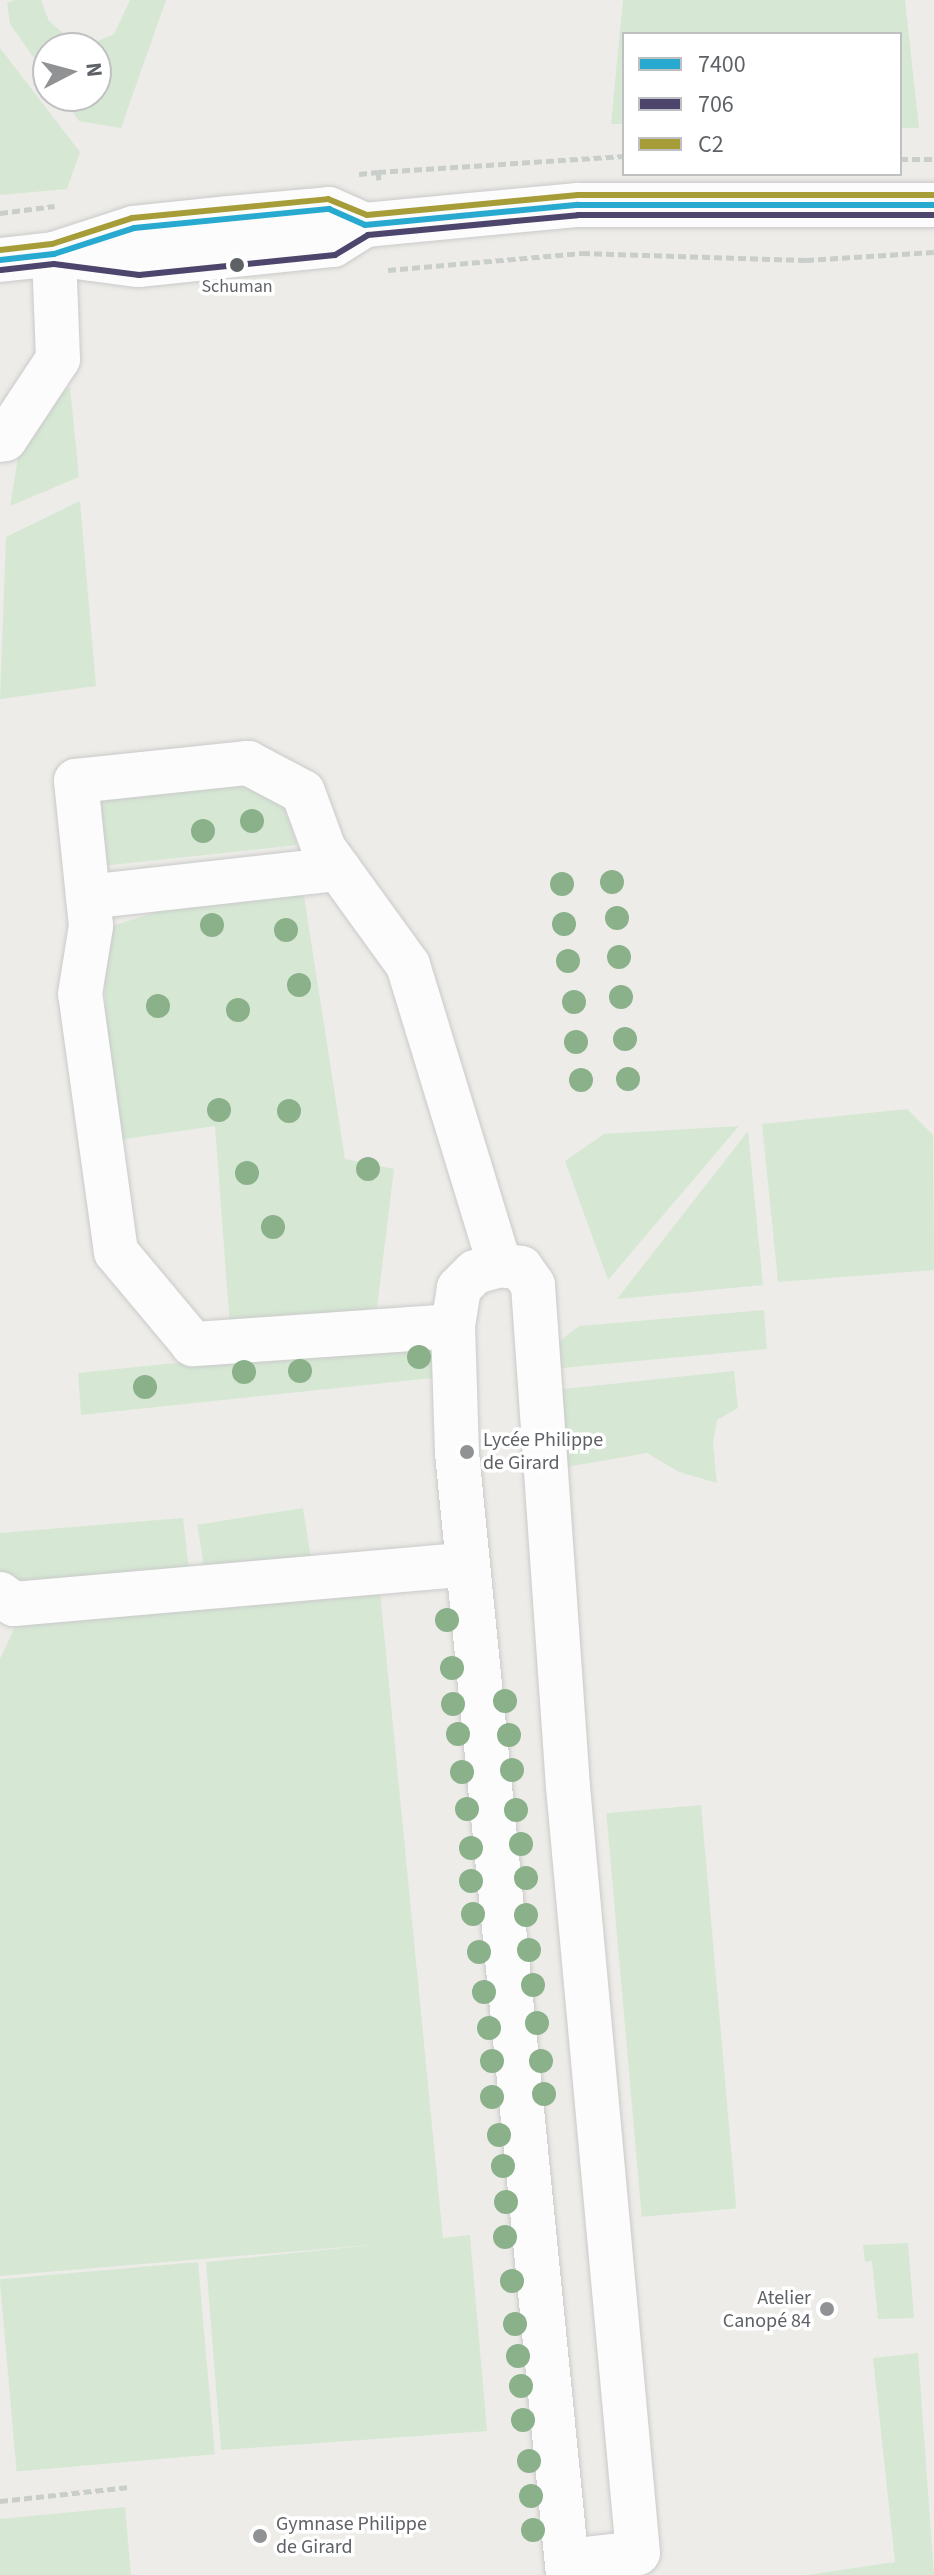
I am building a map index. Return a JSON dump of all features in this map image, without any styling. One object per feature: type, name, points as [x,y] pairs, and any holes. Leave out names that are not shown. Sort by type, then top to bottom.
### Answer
[{"type":"street","points":[[0,260],[54,254],[152,264],[333,245],[365,225],[578,205],[934,205]]},
{"type":"street","points":[[0,440],[58,359],[54,254]]},
{"type":"street","points":[[453,1326],[193,1344],[116,1252],[80,994],[91,926],[76,781],[248,763],[303,792],[324,849],[408,965],[500,1265]]},
{"type":"street","points":[[88,897],[338,869]]},
{"type":"street","points":[[500,1265],[521,1268],[533,1285],[568,1787],[638,2553],[568,2568],[467,1564],[453,1326],[459,1288],[475,1272],[500,1265]]},
{"type":"street","points":[[0,1594],[14,1604],[467,1564]]},
{"type":"path","points":[[902,159],[934,159]]},
{"type":"path","points":[[388,270],[582,253],[806,260],[934,252]]},
{"type":"path","points":[[0,2501],[129,2487]]},
{"type":"green space","points":[[41,0],[49,21],[62,32],[32,32],[32,55],[10,24],[7,3]]},
{"type":"green space","points":[[130,0],[166,0],[121,128],[79,121],[73,112],[112,112],[112,35]]},
{"type":"green space","points":[[623,0],[905,0],[919,128],[902,128],[902,32],[622,32],[622,124],[611,124]]},
{"type":"green space","points":[[0,48],[32,90],[32,112],[49,112],[80,152],[67,189],[0,195]]},
{"type":"green space","points":[[70,387],[79,477],[10,506],[20,445],[43,406]]},
{"type":"green space","points":[[80,501],[96,686],[0,699],[6,537]]},
{"type":"green space","points":[[252,776],[282,800],[297,845],[102,866],[99,787]]},
{"type":"green space","points":[[303,890],[345,1159],[394,1169],[377,1308],[230,1328],[215,1126],[110,1141],[103,929],[187,902]]},
{"type":"green space","points":[[907,1109],[933,1135],[934,1270],[778,1282],[762,1124]]},
{"type":"green space","points":[[739,1126],[608,1280],[565,1161],[604,1134]]},
{"type":"green space","points":[[748,1131],[763,1285],[617,1299]]},
{"type":"green space","points":[[764,1310],[767,1349],[551,1369],[553,1346],[579,1326]]},
{"type":"green space","points":[[409,1339],[428,1344],[438,1356],[442,1377],[81,1415],[78,1373]]},
{"type":"green space","points":[[734,1371],[738,1408],[717,1420],[713,1444],[717,1483],[679,1472],[647,1453],[561,1468],[554,1390]]},
{"type":"green space","points":[[303,1508],[312,1566],[207,1583],[197,1525]]},
{"type":"green space","points":[[183,1518],[190,1578],[25,1593],[0,1575],[0,1533]]},
{"type":"green space","points":[[380,1592],[443,2238],[470,2235],[487,2431],[221,2450],[206,2262],[383,2244],[0,2276],[0,1659],[16,1625]]},
{"type":"green space","points":[[701,1805],[736,2208],[642,2217],[606,1813]]},
{"type":"green space","points":[[908,2243],[914,2318],[878,2319],[872,2261],[865,2262],[863,2245]]},
{"type":"green space","points":[[198,2262],[215,2454],[17,2472],[0,2279]]},
{"type":"green space","points":[[918,2353],[934,2575],[807,2575],[895,2562],[873,2358]]},
{"type":"green space","points":[[125,2507],[131,2575],[0,2575],[0,2519]]},
{"type":"transit line","name":"C2","points":[[0,250],[52,244],[132,218],[328,199],[367,215],[578,195],[934,195]]},
{"type":"transit line","name":"7400","points":[[0,260],[54,254],[134,228],[329,209],[365,225],[578,205],[934,205]]},
{"type":"transit line","name":"706","points":[[1,270],[54,264],[139,275],[335,255],[368,235],[578,215],[934,215]]},
{"type":"place","name":"Schuman","points":[[237,265]]},
{"type":"place","name":"Lycée Philippe de Girard","points":[[467,1452]]},
{"type":"place","name":"Atelier Canopé 84","points":[[827,2309]]},
{"type":"place","name":"Gymnase Philippe de Girard","points":[[260,2536]]}]
